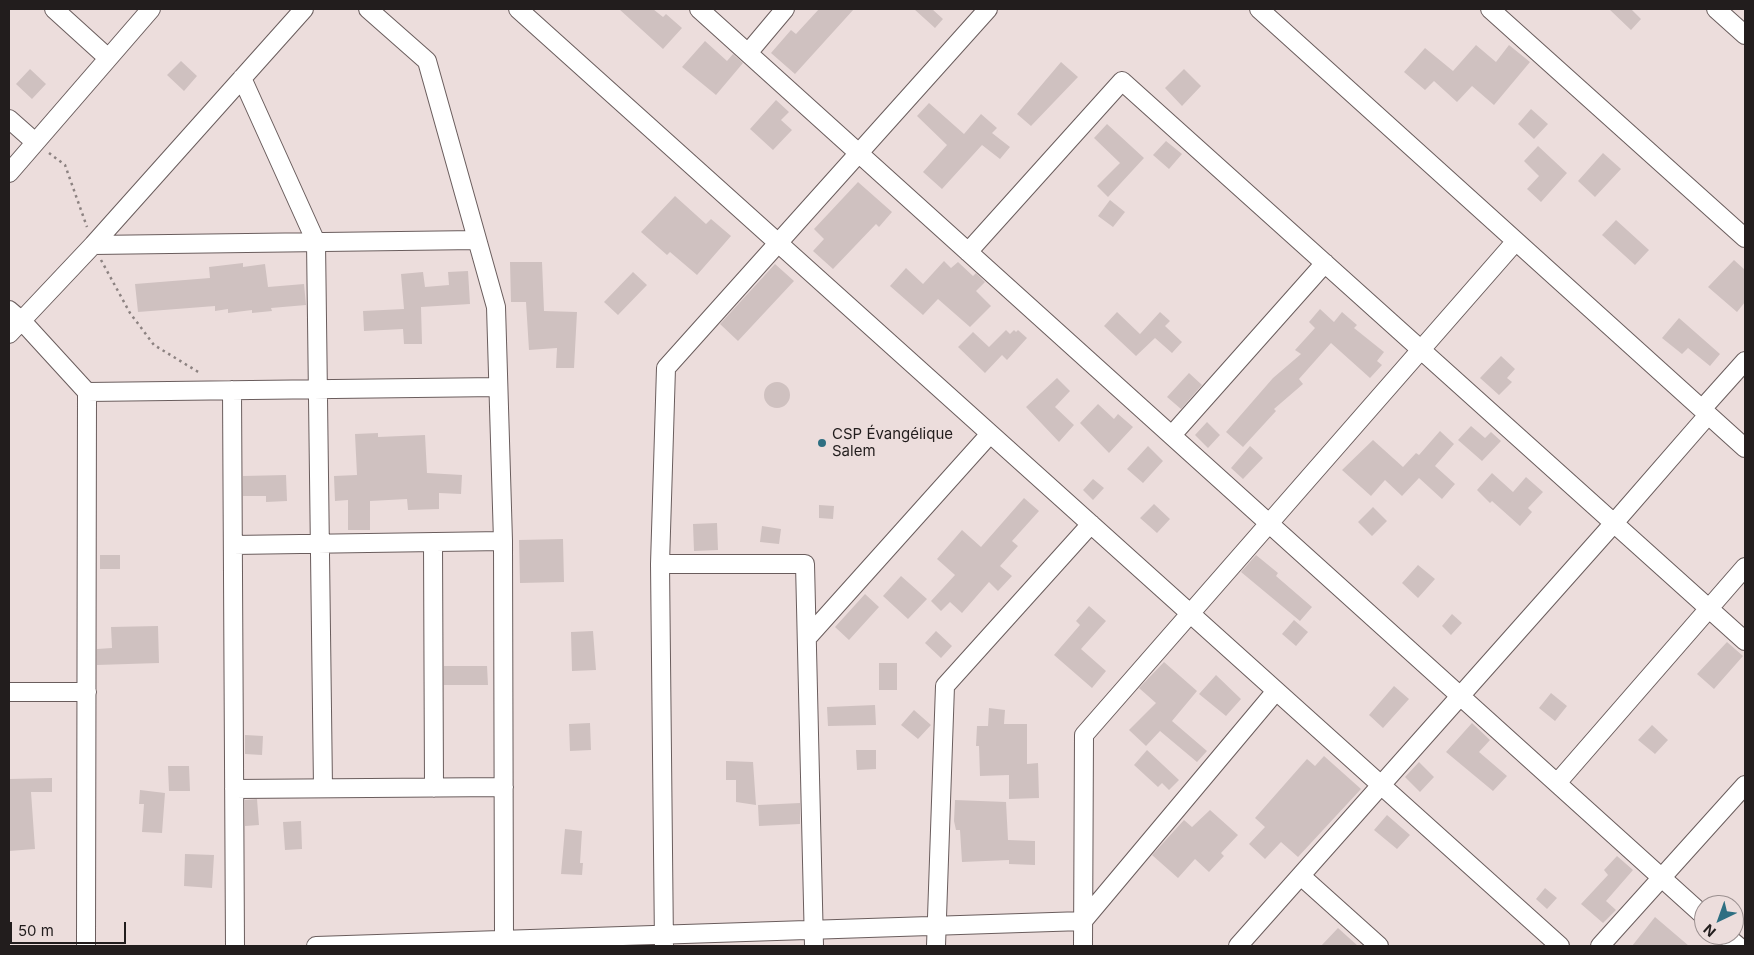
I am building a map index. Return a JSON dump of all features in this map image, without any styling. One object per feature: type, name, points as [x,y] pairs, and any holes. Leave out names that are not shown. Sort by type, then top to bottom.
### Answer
[{"type":"street","points":[[54,9],[108,58]]},
{"type":"street","points":[[9,173],[151,9]]},
{"type":"street","points":[[9,334],[15,315],[93,245],[304,9]]},
{"type":"street","points":[[368,9],[427,61],[496,307],[504,541],[504,940]]},
{"type":"street","points":[[518,9],[1560,946]]},
{"type":"street","points":[[699,9],[1694,907]]},
{"type":"street","points":[[748,53],[785,9]]},
{"type":"street","points":[[664,940],[660,564],[666,368],[988,9]]},
{"type":"street","points":[[1259,9],[1745,448]]},
{"type":"street","points":[[1490,9],[1745,238]]},
{"type":"street","points":[[1716,9],[1745,35]]},
{"type":"street","points":[[242,78],[316,242],[323,788]]},
{"type":"street","points":[[968,252],[1122,80],[1745,641]]},
{"type":"street","points":[[9,119],[35,142]]},
{"type":"street","points":[[93,245],[477,240]]},
{"type":"street","points":[[1083,946],[1084,735],[1516,241]]},
{"type":"street","points":[[1172,435],[1325,263]]},
{"type":"street","points":[[15,315],[87,392],[86,946]]},
{"type":"street","points":[[1238,946],[1614,523],[1745,361]]},
{"type":"street","points":[[87,392],[498,387]]},
{"type":"street","points":[[232,390],[235,946]]},
{"type":"street","points":[[807,638],[990,434]]},
{"type":"street","points":[[936,946],[935,925],[945,686],[1091,524]]},
{"type":"street","points":[[233,545],[504,541]]},
{"type":"street","points":[[433,542],[434,788]]},
{"type":"street","points":[[660,564],[805,564],[814,938]]},
{"type":"street","points":[[1557,783],[1745,567]]},
{"type":"street","points":[[316,946],[504,940],[814,938],[935,925],[1083,920],[1276,691]]},
{"type":"street","points":[[9,692],[87,692]]},
{"type":"street","points":[[1600,946],[1745,785]]},
{"type":"street","points":[[234,789],[504,787]]},
{"type":"street","points":[[1300,876],[1380,946]]},
{"type":"path","points":[[35,142],[65,165],[93,245],[130,313],[154,345],[201,374]]},
{"type":"building","points":[[619,9],[653,9],[663,17],[666,14],[682,28],[663,49]]},
{"type":"building","points":[[819,9],[854,9],[795,74],[771,53],[791,30],[796,34]]},
{"type":"building","points":[[914,9],[932,9],[943,19],[935,28]]},
{"type":"building","points":[[1609,9],[1631,9],[1641,19],[1631,30]]},
{"type":"building","points":[[705,41],[727,61],[733,54],[743,63],[716,95],[682,67]]},
{"type":"building","points":[[1476,45],[1496,62],[1509,45],[1530,62],[1494,105],[1472,86],[1457,102],[1434,81],[1425,90],[1404,72],[1425,48],[1453,71]]},
{"type":"building","points":[[181,61],[197,76],[184,91],[167,75]]},
{"type":"building","points":[[1061,62],[1078,77],[1031,126],[1017,114]]},
{"type":"building","points":[[30,69],[46,84],[32,99],[16,84]]},
{"type":"building","points":[[1184,69],[1201,86],[1182,106],[1165,88]]},
{"type":"building","points":[[776,100],[789,112],[781,120],[792,130],[773,150],[750,129]]},
{"type":"building","points":[[929,103],[964,134],[981,114],[997,128],[992,133],[1010,147],[1000,159],[982,145],[942,189],[923,172],[947,145],[917,116]]},
{"type":"building","points":[[1531,109],[1548,124],[1534,139],[1518,124]]},
{"type":"building","points":[[1107,124],[1144,158],[1108,197],[1097,186],[1120,163],[1094,138]]},
{"type":"building","points":[[1166,141],[1182,154],[1169,169],[1153,155]]},
{"type":"building","points":[[1538,146],[1567,173],[1541,202],[1527,189],[1539,176],[1524,161]]},
{"type":"building","points":[[1603,153],[1621,169],[1595,197],[1578,181]]},
{"type":"building","points":[[858,182],[892,212],[879,227],[876,224],[833,269],[813,251],[824,239],[814,229]]},
{"type":"building","points":[[675,196],[706,224],[711,219],[731,236],[697,275],[670,252],[667,255],[641,232]]},
{"type":"building","points":[[1110,200],[1125,212],[1113,227],[1098,216]]},
{"type":"building","points":[[1616,220],[1649,250],[1635,265],[1602,235]]},
{"type":"building","points":[[1734,260],[1745,270],[1745,302],[1737,312],[1708,287]]},
{"type":"building","points":[[944,261],[951,268],[958,262],[973,276],[976,273],[985,282],[976,291],[991,306],[970,327],[938,299],[923,315],[890,286],[906,268],[923,284]]},
{"type":"building","points":[[510,262],[542,262],[544,311],[577,312],[574,368],[556,368],[557,348],[529,350],[526,302],[511,302]]},
{"type":"building","points":[[243,263],[243,267],[265,264],[268,287],[304,284],[306,305],[271,308],[272,311],[252,313],[252,310],[228,313],[228,309],[215,311],[215,306],[138,312],[135,284],[210,278],[209,267]]},
{"type":"building","points":[[775,264],[794,281],[738,341],[720,324]]},
{"type":"building","points":[[468,271],[470,304],[421,307],[422,344],[404,344],[403,329],[364,331],[363,311],[404,309],[401,274],[423,272],[425,287],[449,285],[448,272]]},
{"type":"building","points":[[633,272],[647,285],[618,315],[604,302]]},
{"type":"building","points":[[1320,309],[1334,322],[1342,312],[1357,325],[1354,328],[1384,352],[1377,361],[1382,365],[1370,378],[1331,343],[1299,379],[1303,384],[1274,409],[1276,411],[1243,447],[1226,432],[1273,378],[1301,354],[1295,350],[1315,328],[1309,322]]},
{"type":"building","points":[[1117,312],[1140,334],[1160,312],[1170,321],[1165,326],[1182,342],[1172,353],[1155,338],[1136,356],[1104,326]]},
{"type":"building","points":[[1679,318],[1720,354],[1710,366],[1688,348],[1682,354],[1662,338]]},
{"type":"building","points":[[1006,330],[1010,334],[1014,330],[1016,332],[1018,330],[1027,338],[1007,360],[1002,355],[985,373],[958,347],[973,332],[989,347]]},
{"type":"building","points":[[1501,356],[1515,369],[1507,378],[1512,382],[1499,395],[1480,378]]},
{"type":"building","points":[[1189,373],[1202,385],[1181,409],[1167,397]]},
{"type":"building","points":[[1057,378],[1070,391],[1055,407],[1074,425],[1059,442],[1026,407]]},
{"type":"building","points":[[777,382],[786,386],[790,395],[786,404],[777,408],[768,404],[764,395],[768,386]]},
{"type":"building","points":[[1098,404],[1114,419],[1118,414],[1133,427],[1109,453],[1080,423]]},
{"type":"building","points":[[1207,422],[1220,435],[1208,448],[1195,435]]},
{"type":"building","points":[[1471,426],[1485,438],[1491,432],[1501,441],[1482,461],[1458,440]]},
{"type":"building","points":[[1440,431],[1454,444],[1435,466],[1455,484],[1442,499],[1419,478],[1402,496],[1385,480],[1371,496],[1342,470],[1373,440],[1403,467],[1416,453],[1419,455]]},
{"type":"building","points":[[378,433],[378,437],[425,435],[427,473],[462,475],[461,494],[439,493],[439,509],[408,510],[407,499],[370,501],[370,530],[348,530],[348,500],[335,501],[334,476],[357,475],[355,434]]},
{"type":"building","points":[[1148,446],[1163,461],[1143,483],[1127,469]]},
{"type":"building","points":[[1250,446],[1263,458],[1243,479],[1231,468]]},
{"type":"building","points":[[1492,473],[1513,492],[1526,477],[1543,492],[1528,508],[1532,512],[1520,526],[1492,501],[1490,503],[1477,490]]},
{"type":"building","points":[[286,475],[287,501],[266,502],[266,496],[243,496],[243,476]]},
{"type":"building","points":[[1093,479],[1104,488],[1093,500],[1083,490]]},
{"type":"building","points":[[1024,498],[1039,511],[1012,541],[1018,546],[1000,566],[1012,576],[998,591],[989,582],[962,613],[950,602],[941,611],[931,601],[955,575],[937,559],[962,530],[981,547]]},
{"type":"building","points":[[1154,504],[1170,519],[1157,533],[1140,518]]},
{"type":"building","points":[[819,505],[834,506],[833,519],[819,518]]},
{"type":"building","points":[[1373,507],[1387,521],[1372,536],[1358,522]]},
{"type":"building","points":[[717,523],[718,550],[694,551],[693,524]]},
{"type":"building","points":[[762,526],[781,529],[779,544],[760,542]]},
{"type":"building","points":[[563,539],[564,582],[520,583],[519,540]]},
{"type":"building","points":[[100,555],[120,555],[120,569],[100,569]]},
{"type":"building","points":[[1256,555],[1278,573],[1276,576],[1312,607],[1300,621],[1241,572]]},
{"type":"building","points":[[1418,565],[1435,579],[1418,598],[1402,583]]},
{"type":"building","points":[[901,576],[927,599],[908,619],[883,596]]},
{"type":"building","points":[[865,594],[879,607],[849,640],[835,627]]},
{"type":"building","points":[[1089,606],[1106,621],[1081,649],[1106,671],[1092,688],[1054,655],[1080,625],[1076,621]]},
{"type":"building","points":[[1452,614],[1462,623],[1451,635],[1442,626]]},
{"type":"building","points":[[1294,620],[1308,632],[1296,646],[1282,634]]},
{"type":"building","points":[[158,626],[159,663],[97,665],[97,649],[112,648],[111,627]]},
{"type":"building","points":[[593,631],[596,670],[572,671],[571,632]]},
{"type":"building","points":[[936,631],[952,646],[941,658],[925,643]]},
{"type":"building","points":[[1727,642],[1743,656],[1714,689],[1697,674]]},
{"type":"building","points":[[1164,662],[1197,691],[1172,721],[1207,751],[1197,762],[1160,731],[1146,746],[1129,730],[1156,703],[1139,688]]},
{"type":"building","points":[[879,663],[897,663],[897,690],[879,690]]},
{"type":"building","points":[[444,666],[487,666],[488,685],[444,685]]},
{"type":"building","points":[[1216,675],[1241,699],[1226,716],[1199,694]]},
{"type":"building","points":[[1394,686],[1409,699],[1383,728],[1369,715]]},
{"type":"building","points":[[1551,693],[1567,706],[1555,721],[1539,708]]},
{"type":"building","points":[[875,705],[876,725],[828,726],[827,707]]},
{"type":"building","points":[[989,708],[1005,710],[1004,724],[1027,724],[1027,764],[1038,763],[1039,798],[1009,799],[1009,775],[980,776],[979,746],[976,746],[977,726],[988,726]]},
{"type":"building","points":[[914,710],[931,725],[918,739],[901,725]]},
{"type":"building","points":[[590,723],[591,750],[570,751],[569,724]]},
{"type":"building","points":[[1472,723],[1490,740],[1479,752],[1507,776],[1493,791],[1446,752]]},
{"type":"building","points":[[1652,725],[1668,740],[1655,754],[1638,740]]},
{"type":"building","points":[[245,735],[263,736],[262,755],[245,754]]},
{"type":"building","points":[[856,750],[876,750],[876,769],[857,770]]},
{"type":"building","points":[[1147,750],[1179,780],[1169,790],[1162,783],[1158,787],[1134,765]]},
{"type":"building","points":[[1324,756],[1361,789],[1298,857],[1281,842],[1265,859],[1249,844],[1265,827],[1255,818],[1307,759],[1315,766]]},
{"type":"building","points":[[726,761],[753,762],[756,805],[736,802],[736,780],[726,780]]},
{"type":"building","points":[[1419,762],[1434,777],[1420,792],[1405,777]]},
{"type":"building","points":[[168,766],[189,766],[190,791],[169,791]]},
{"type":"building","points":[[52,778],[52,792],[31,792],[35,849],[9,851],[9,779]]},
{"type":"building","points":[[140,790],[165,793],[162,833],[142,832],[144,804],[139,804]]},
{"type":"building","points":[[257,799],[259,825],[245,826],[245,800]]},
{"type":"building","points":[[955,800],[1006,802],[1008,840],[1035,841],[1035,865],[1009,864],[1009,860],[962,862],[960,830],[956,830],[954,821]]},
{"type":"building","points":[[800,803],[800,824],[759,826],[758,805]]},
{"type":"building","points":[[1210,810],[1238,835],[1221,853],[1224,856],[1209,872],[1195,859],[1178,878],[1152,855],[1184,820],[1192,827]]},
{"type":"building","points":[[1387,815],[1410,835],[1397,849],[1374,830]]},
{"type":"building","points":[[301,821],[302,849],[285,850],[283,822]]},
{"type":"building","points":[[565,829],[582,831],[580,863],[583,863],[582,875],[561,874]]},
{"type":"building","points":[[185,854],[214,855],[212,888],[184,886]]},
{"type":"building","points":[[1617,856],[1633,870],[1606,901],[1616,910],[1603,923],[1581,904],[1608,875],[1604,870]]},
{"type":"building","points":[[1545,888],[1557,898],[1547,909],[1536,899]]},
{"type":"building","points":[[1655,917],[1689,946],[1632,946]]},
{"type":"building","points":[[1338,928],[1358,946],[1321,946]]},
{"type":"place","name":"CSP Évangélique Salem","points":[[822,443]]}]
